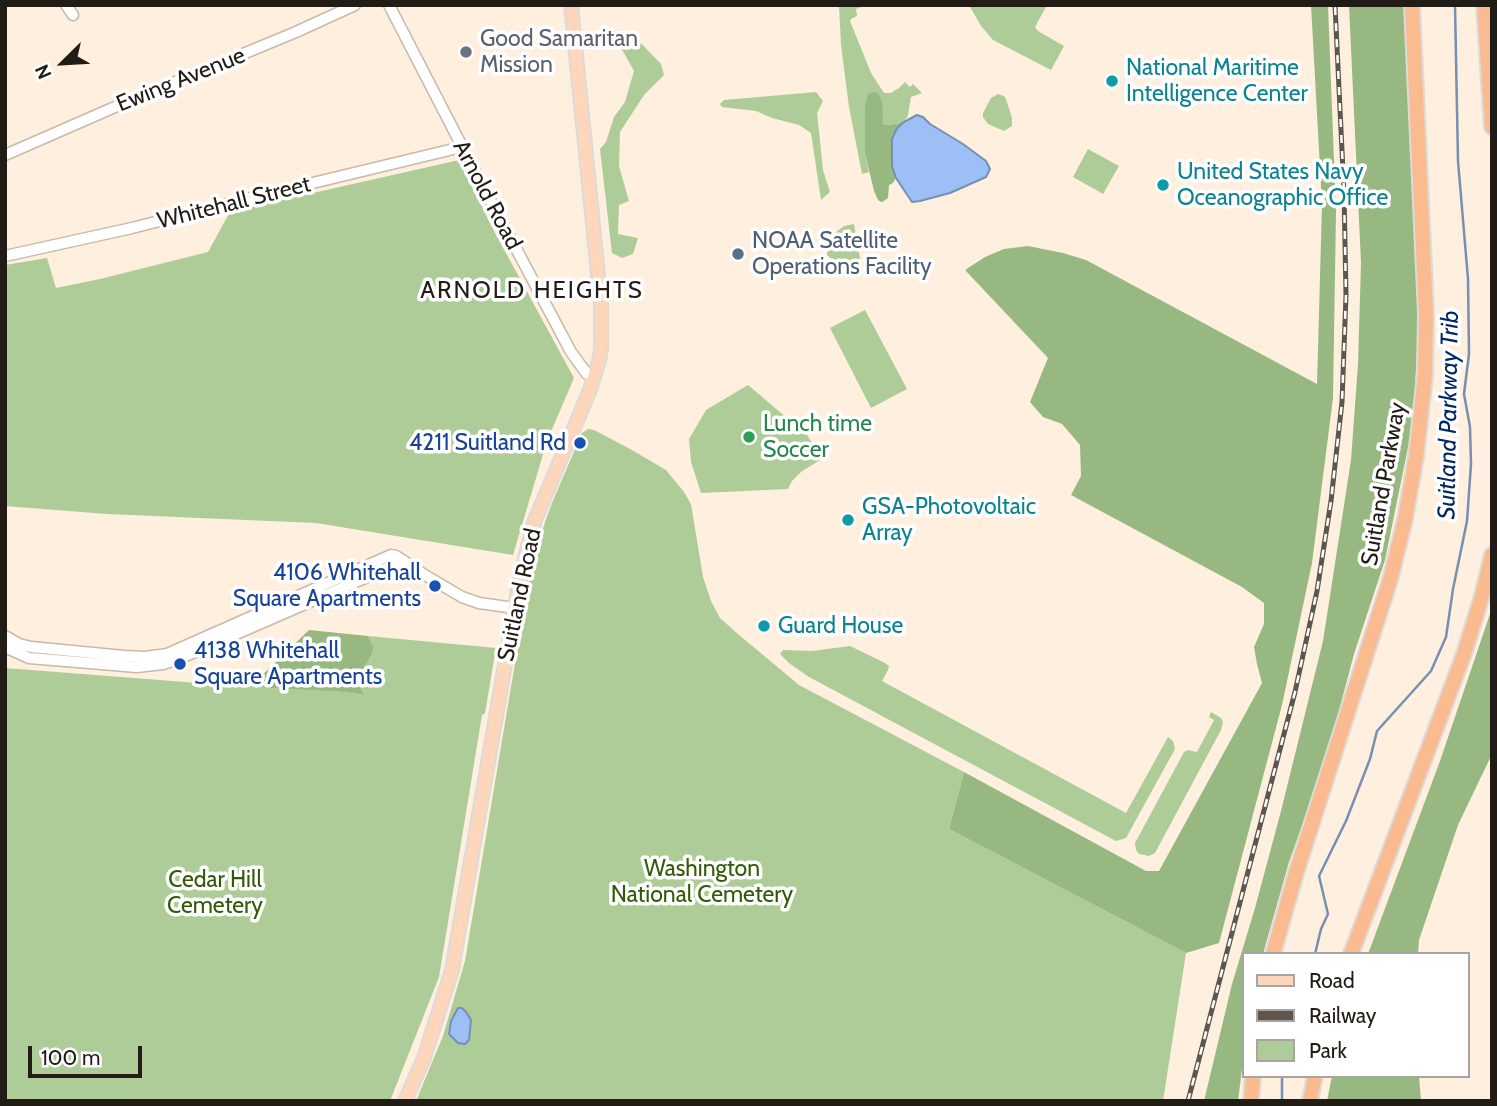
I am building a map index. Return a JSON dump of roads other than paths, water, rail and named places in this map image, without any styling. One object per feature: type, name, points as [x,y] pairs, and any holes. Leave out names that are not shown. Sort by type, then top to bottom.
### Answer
[{"type":"highway","name":"Suitland Parkway","points":[[1274,952],[1391,578],[1416,457],[1424,385],[1426,313],[1412,5]]},
{"type":"highway","points":[[1484,5],[1492,127]]},
{"type":"highway","points":[[1352,952],[1461,664],[1492,555]]},
{"type":"highway","points":[[1251,1101],[1253,1078]]},
{"type":"highway","points":[[1310,1101],[1315,1078]]},
{"type":"main road","name":"Suitland Road","points":[[405,1101],[424,1058],[452,970],[515,608],[531,534],[599,361],[602,338],[601,304],[571,5]]},
{"type":"street","points":[[66,5],[73,15]]},
{"type":"street","name":"Ewing Avenue","points":[[5,155],[355,5]]},
{"type":"street","name":"Arnold Road","points":[[389,5],[571,352],[587,374],[595,376]]},
{"type":"street","name":"Whitehall Street","points":[[5,256],[132,228],[462,147]]},
{"type":"street","points":[[5,636],[24,646],[50,649],[145,657],[167,654],[391,555],[461,597],[479,603],[515,608]]},
{"type":"street","points":[[5,647],[29,658],[137,667],[163,664],[404,561]]},
{"type":"water","points":[[917,115],[986,161],[990,169],[986,177],[950,193],[912,202],[896,178],[892,166],[892,139],[902,123]]},
{"type":"water","points":[[458,1008],[462,1008],[471,1020],[469,1040],[465,1044],[458,1043],[449,1034],[451,1021]]},
{"type":"waterway","name":"Suitland Parkway Trib","points":[[1315,952],[1328,914],[1319,876],[1346,821],[1370,759],[1377,731],[1431,671],[1446,637],[1467,521],[1471,464],[1470,427],[1464,394],[1469,354],[1468,279],[1458,161],[1455,5]]},
{"type":"waterway","name":"Suitland Parkway Trib","points":[[1282,1078],[1282,1101]]},
{"type":"railway","points":[[1188,1101],[1295,692],[1317,591],[1331,501],[1342,402],[1346,295],[1335,5]]},
{"type":"place","name":"Good Samaritan Mission","points":[[466,52]]},
{"type":"place","name":"National Maritime Intelligence Center","points":[[1112,81]]},
{"type":"place","name":"United States Navy Oceanographic Office","points":[[1163,185]]},
{"type":"place","name":"NOAA Satellite Operations Facility","points":[[738,254]]},
{"type":"place","name":"Lunch time Soccer","points":[[749,437]]},
{"type":"place","name":"4211 Suitland Rd","points":[[580,443]]},
{"type":"place","name":"GSA-Photovoltaic Array","points":[[848,520]]},
{"type":"place","name":"4106 Whitehall Square Apartments","points":[[435,586]]},
{"type":"place","name":"Guard House","points":[[764,626]]},
{"type":"place","name":"4138 Whitehall Square Apartments","points":[[180,664]]},
{"type":"district","name":"ARNOLD HEIGHTS","points":[[532,291]]},
{"type":"park label","name":"Washington National Cemetery","points":[[702,882]]},
{"type":"park label","name":"Cedar Hill Cemetery","points":[[215,893]]}]
